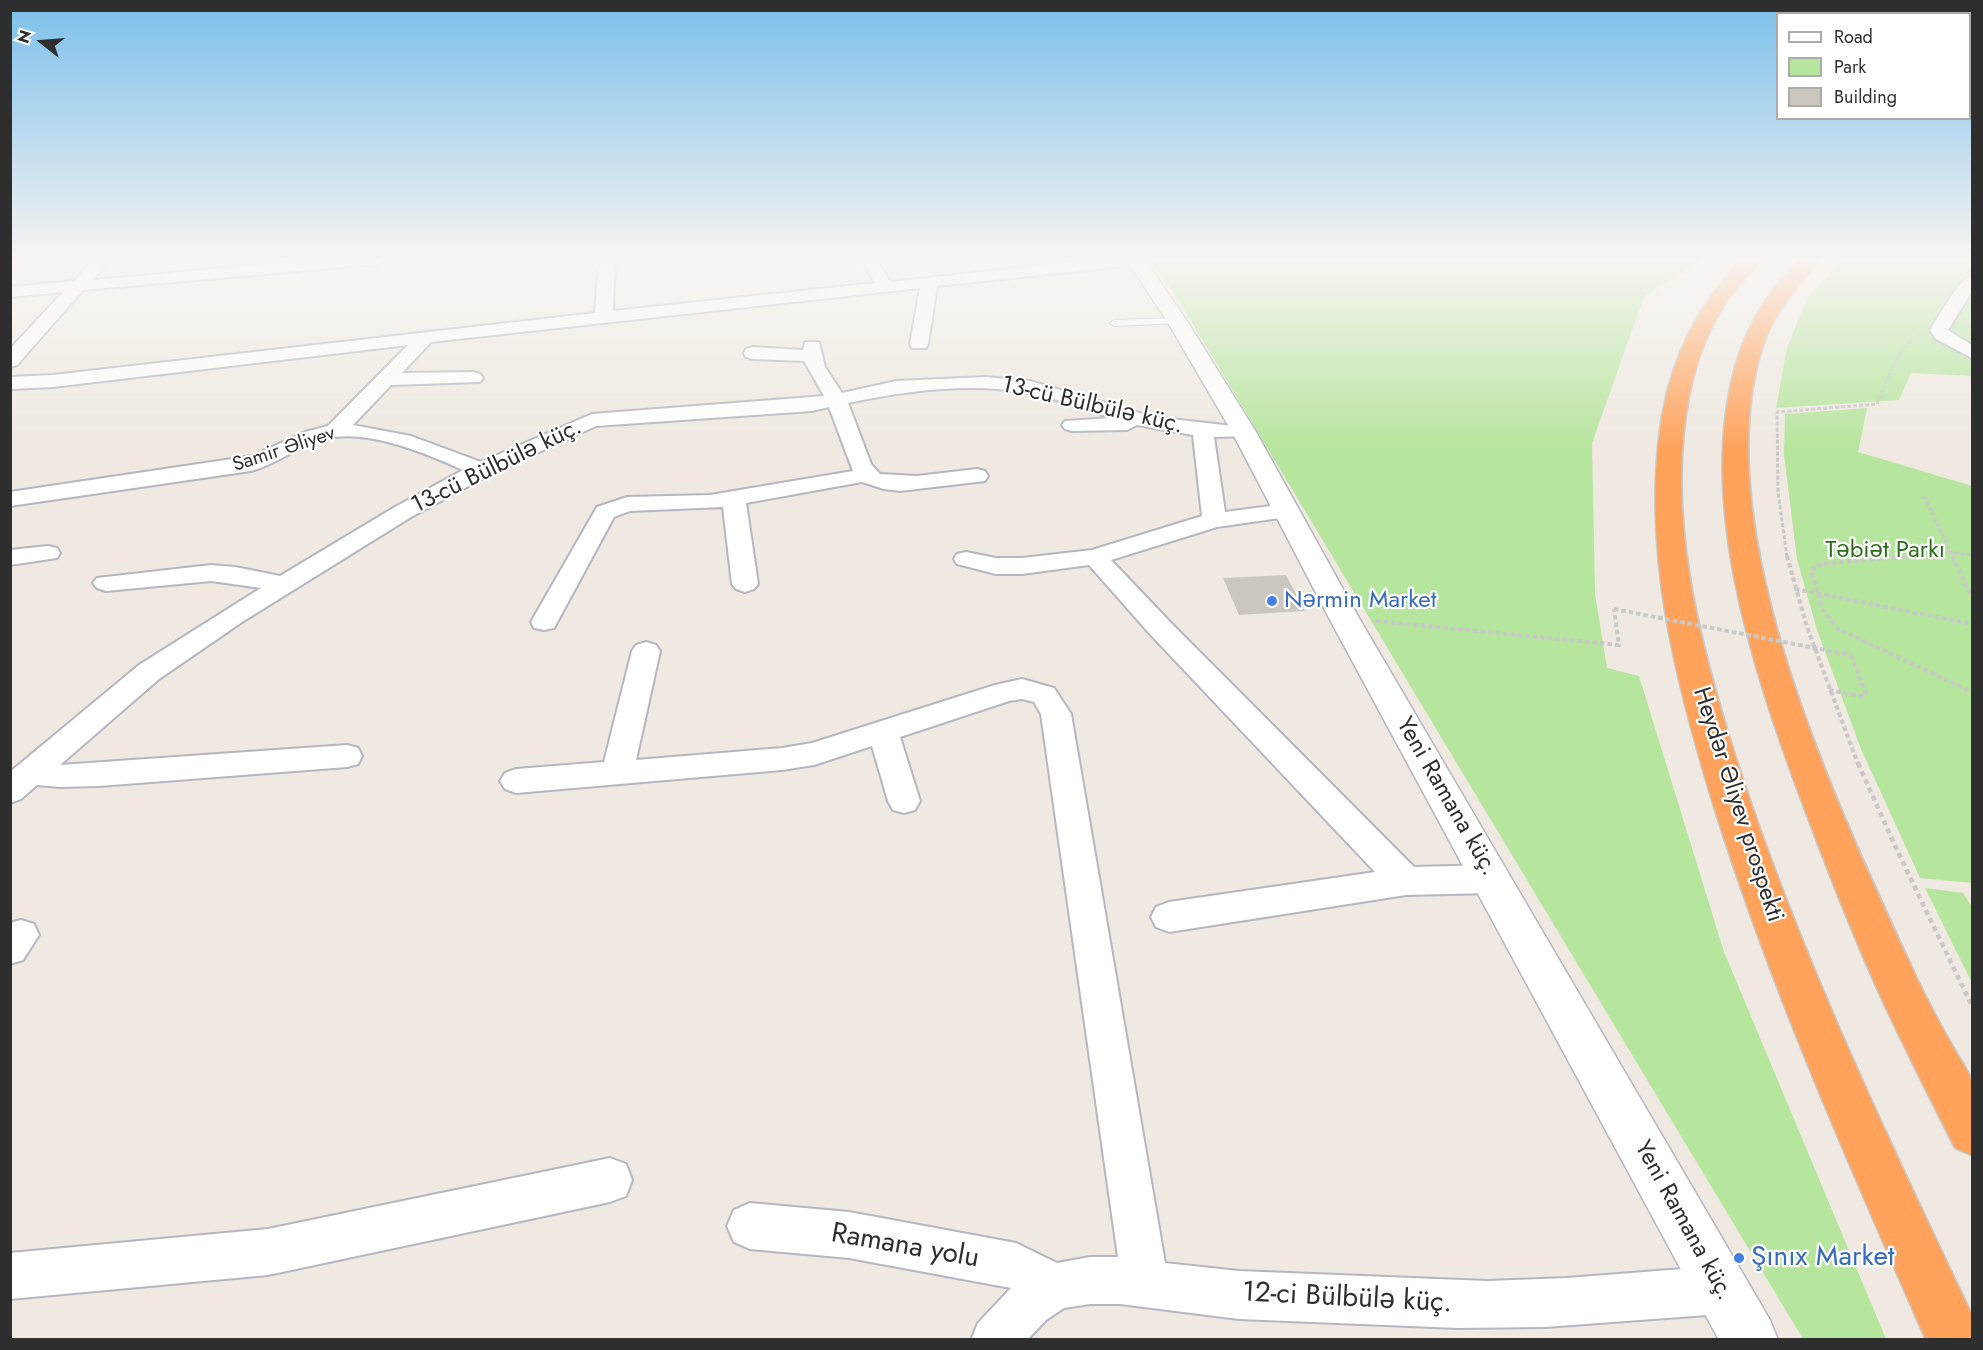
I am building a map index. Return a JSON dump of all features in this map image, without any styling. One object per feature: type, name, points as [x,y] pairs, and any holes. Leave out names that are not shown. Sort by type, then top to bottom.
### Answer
[{"type":"highway","name":"Heydər Əliyev prospekti","points":[[1705,322],[1695,340],[1680,386],[1671,439],[1670,516],[1677,590],[1703,711],[1741,831],[1788,959],[1868,1149],[1955,1340]]},
{"type":"highway","points":[[1764,322],[1750,352],[1741,398],[1735,451],[1742,529],[1755,606],[1793,732],[1843,856],[1898,985],[1972,1131]]},
{"type":"street","points":[[10,361],[44,322]]},
{"type":"street","points":[[13,384],[560,322]]},
{"type":"street","points":[[919,344],[923,322]]},
{"type":"street","name":"Yeni Ramana küç.","points":[[1178,322],[1244,432],[1344,618],[1750,1340]]},
{"type":"street","points":[[1944,322],[1939,330],[1942,335],[1972,352]]},
{"type":"street","points":[[336,430],[426,337]]},
{"type":"street","points":[[753,353],[811,351],[837,401],[848,435],[866,475],[874,481],[890,484],[977,476]]},
{"type":"street","points":[[386,379],[473,378]]},
{"type":"street","name":"13-cü Bülbülə küç.","points":[[22,782],[66,741],[149,672],[233,616],[404,512],[481,470],[592,420],[812,405],[896,387],[986,382],[1030,387],[1150,423],[1203,430],[1244,432]]},
{"type":"street","points":[[1072,425],[1150,423]]},
{"type":"street","name":"Samir Əliyev","points":[[10,499],[251,464],[266,460],[312,436],[336,430],[361,432],[414,443],[481,470]]},
{"type":"street","points":[[1203,430],[1214,520]]},
{"type":"street","points":[[544,622],[605,512],[627,504],[710,502],[734,499],[866,475]]},
{"type":"street","points":[[734,499],[745,584]]},
{"type":"street","points":[[966,559],[996,566],[1022,566],[1095,556],[1214,520],[1286,512]]},
{"type":"street","points":[[10,558],[48,553]]},
{"type":"street","points":[[1095,556],[1159,627],[1406,881]]},
{"type":"street","points":[[106,584],[211,573],[235,575],[284,585]]},
{"type":"street","points":[[617,773],[646,651]]},
{"type":"street","points":[[516,781],[782,759],[814,754],[1005,692],[1022,690],[1044,695],[1056,714],[1145,1283]]},
{"type":"street","points":[[883,732],[904,801]]},
{"type":"street","points":[[22,782],[60,776],[347,756]]},
{"type":"street","points":[[1169,916],[1406,881],[1492,879]]},
{"type":"street","points":[[10,1276],[268,1252],[396,1227],[610,1180]]},
{"type":"street","name":"Ramana yolu","points":[[750,1226],[849,1235],[1016,1266],[1053,1288]]},
{"type":"street","name":"12-ci Bülbülə küç.","points":[[995,1340],[1011,1319],[1053,1288],[1072,1282],[1099,1280],[1145,1283],[1196,1292],[1437,1304],[1544,1303],[1721,1290]]},
{"type":"lane","points":[[1114,323],[1146,322]]},
{"type":"path","points":[[1939,330],[1914,336],[1905,347],[1878,404],[1777,412],[1775,446],[1778,502],[1795,589],[1829,690],[1847,740],[1892,843],[1971,1002]]},
{"type":"path","points":[[1924,496],[1972,597]]},
{"type":"path","points":[[1972,555],[1950,552],[1813,567],[1811,570],[1825,615],[1838,629],[1972,692]]},
{"type":"path","points":[[1795,589],[1972,624]]},
{"type":"path","points":[[1344,618],[1619,645],[1614,609],[1851,655],[1867,697],[1829,690]]},
{"type":"green space","points":[[1191,322],[1635,322],[1592,443],[1595,594],[1607,668],[1639,676],[1724,952],[1886,1339],[1803,1339]]},
{"type":"green space","points":[[1797,322],[1972,322],[1972,376],[1911,373],[1899,400],[1776,408],[1787,348]]},
{"type":"green space","name":"Təbiət Parkı","points":[[1867,408],[1858,452],[1972,486],[1972,883],[1920,878],[1861,749],[1817,630],[1797,559],[1784,454],[1785,414]]},
{"type":"green space","points":[[1925,888],[1963,893],[1972,907],[1972,983]]},
{"type":"building","points":[[1286,575],[1305,611],[1239,615],[1223,578]]},
{"type":"place","name":"Nərmin Market","points":[[1272,601]]},
{"type":"place","name":"Şınıx Market","points":[[1739,1258]]}]
